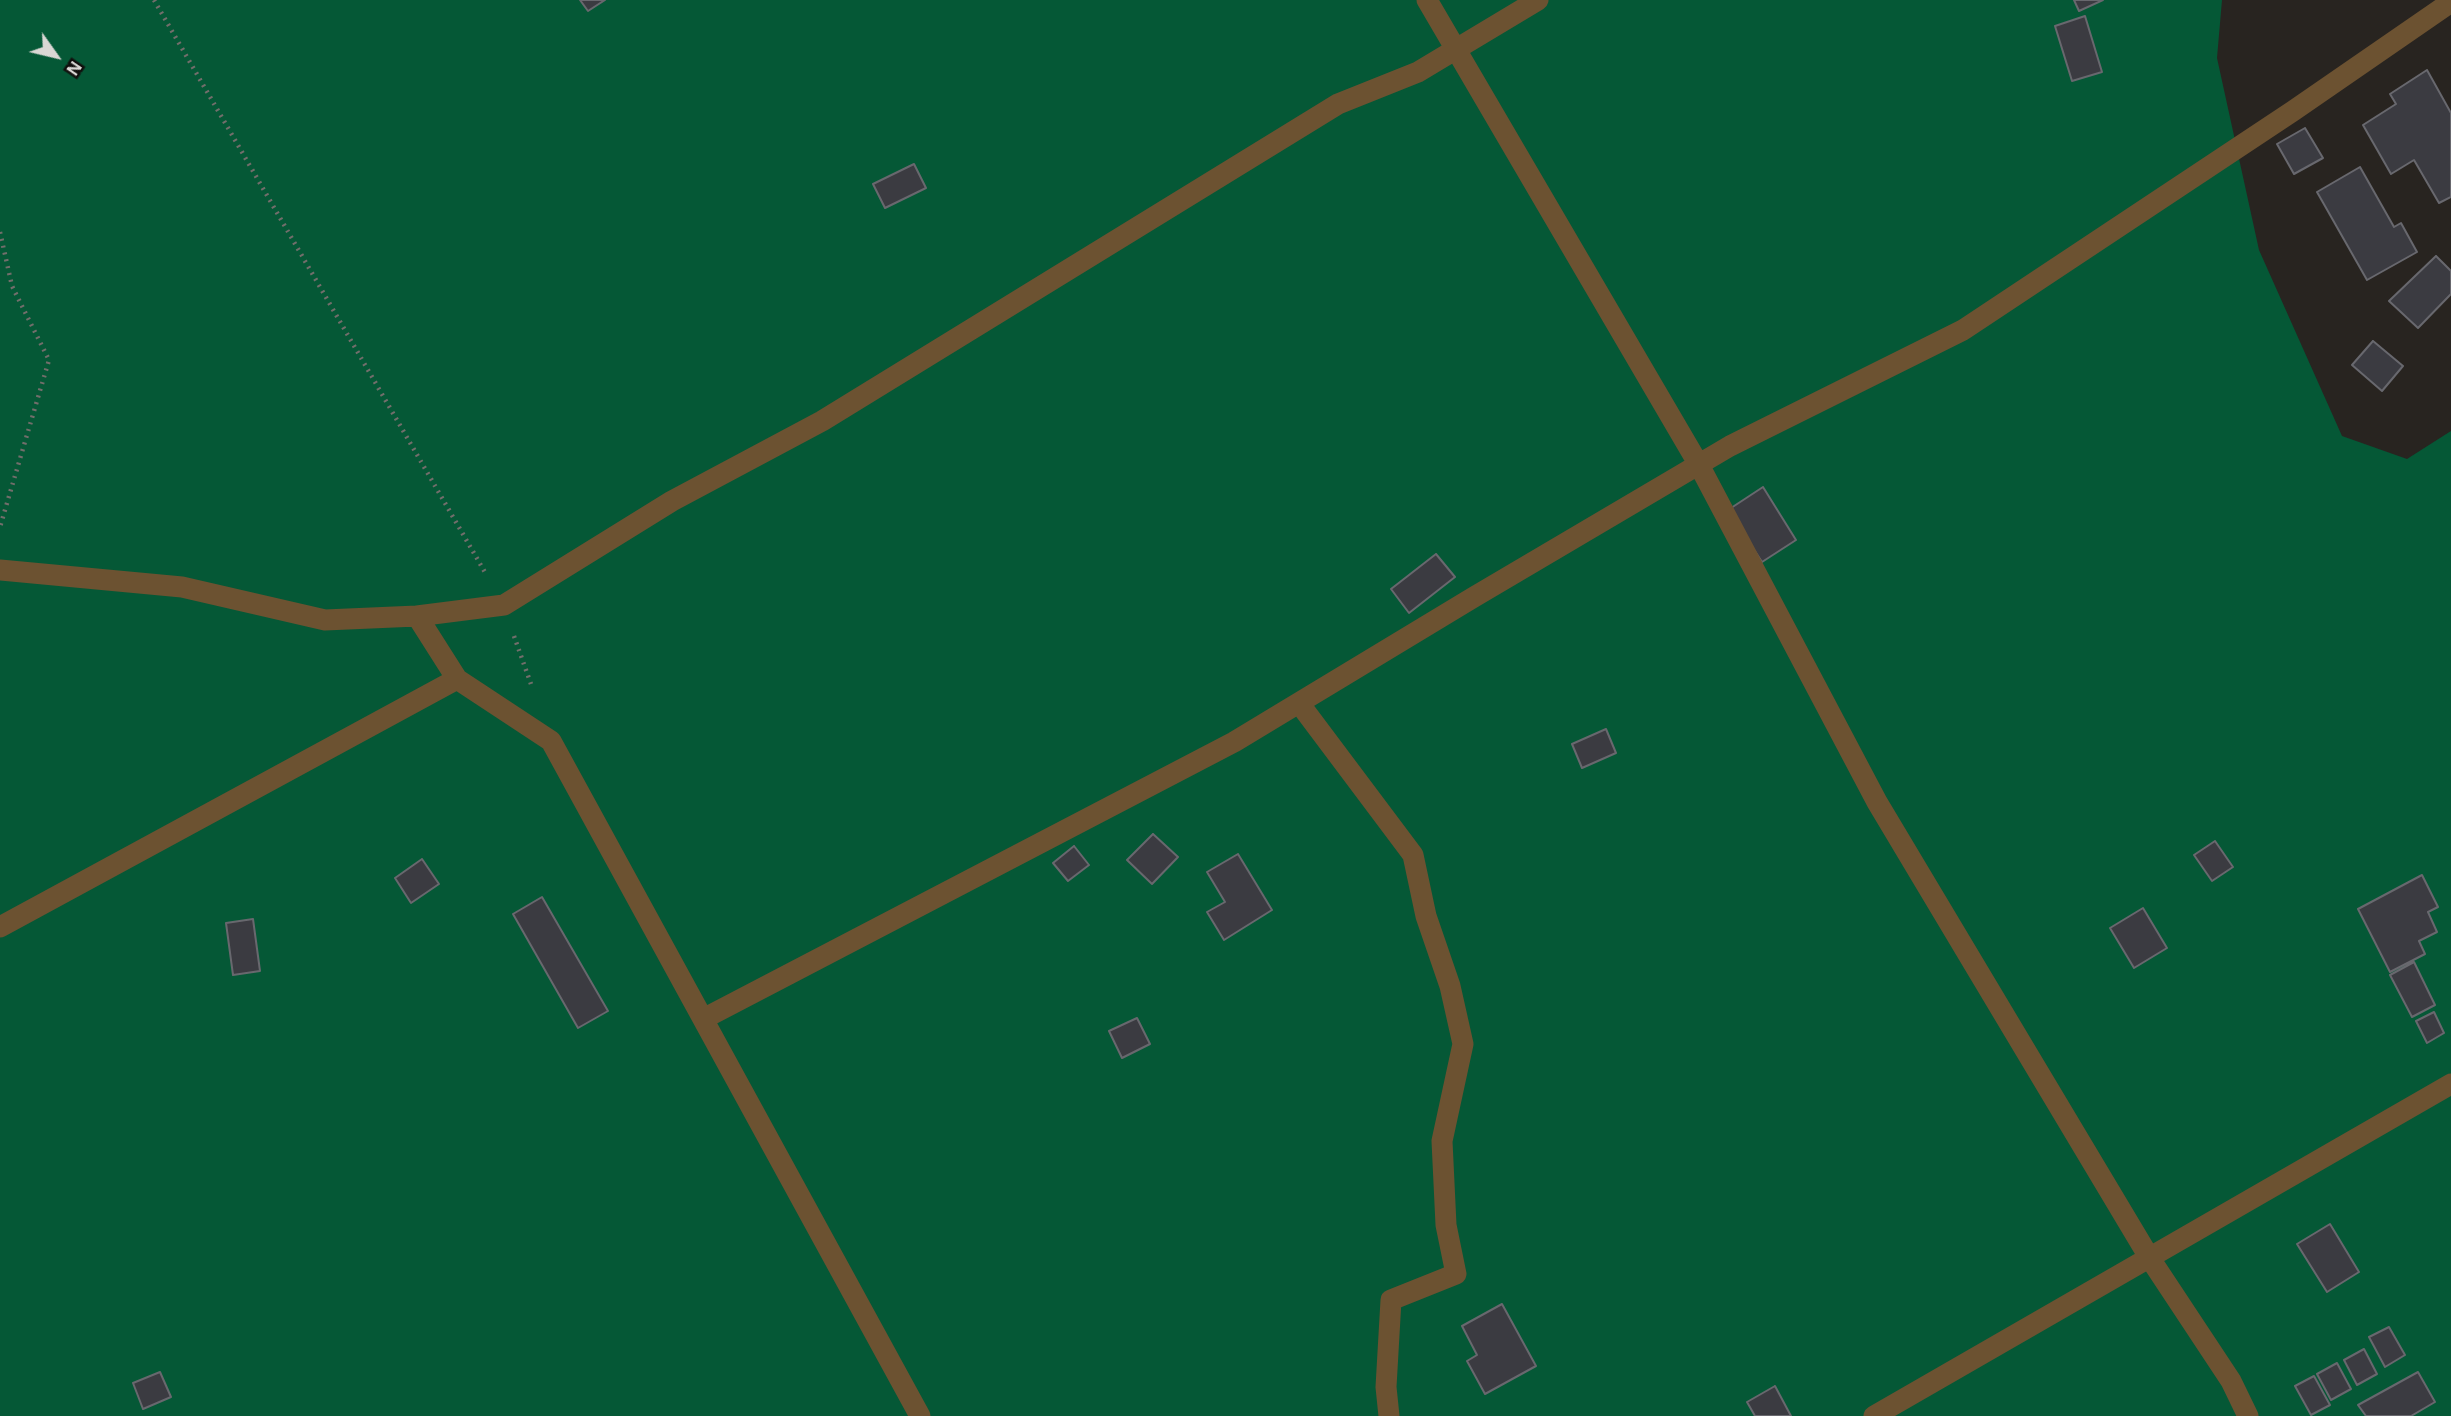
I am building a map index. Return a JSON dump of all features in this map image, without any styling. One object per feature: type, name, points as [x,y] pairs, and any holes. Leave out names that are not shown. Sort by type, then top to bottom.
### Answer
[{"type":"street","points":[[1427,0],[1699,465],[1877,802],[2149,1257],[2231,1381],[2248,1416]]},
{"type":"street","points":[[0,570],[182,587],[325,620],[417,615],[504,605],[672,501],[822,421],[1338,104],[1418,72],[1538,0]]},
{"type":"street","points":[[703,1018],[1234,742],[1730,446],[1963,330],[2293,111],[2451,2]]},
{"type":"street","points":[[417,615],[457,679],[551,741],[920,1416]]},
{"type":"street","points":[[0,927],[457,679]]},
{"type":"street","points":[[1299,703],[1413,855],[1426,916],[1450,986],[1463,1044],[1442,1141],[1446,1225],[1456,1274],[1391,1300],[1387,1387],[1389,1416]]},
{"type":"street","points":[[1874,1416],[2451,1084]]},
{"type":"path","points":[[155,0],[504,605],[551,741]]},
{"type":"path","points":[[0,232],[12,286],[48,360],[0,527]]},
{"type":"green space","points":[[0,0],[2222,0],[2217,58],[2259,250],[2342,436],[2407,459],[2451,431],[2451,1416],[0,1416]]},
{"type":"building","points":[[580,0],[605,0],[588,11]]},
{"type":"building","points":[[2074,0],[2103,0],[2079,11]]},
{"type":"building","points":[[2085,16],[2102,72],[2072,81],[2055,26]]},
{"type":"building","points":[[2427,70],[2451,113],[2451,197],[2439,203],[2414,160],[2391,174],[2363,125],[2396,104],[2390,94]]},
{"type":"building","points":[[2305,128],[2323,158],[2294,174],[2277,144]]},
{"type":"building","points":[[914,164],[926,188],[885,208],[873,184]]},
{"type":"building","points":[[2360,167],[2394,227],[2401,223],[2417,252],[2367,280],[2317,192]]},
{"type":"building","points":[[2436,256],[2451,271],[2451,294],[2418,328],[2389,301]]},
{"type":"building","points":[[2373,341],[2403,366],[2382,391],[2352,365]]},
{"type":"building","points":[[1763,487],[1796,540],[1762,562],[1728,510]]},
{"type":"building","points":[[1436,554],[1455,577],[1409,613],[1391,589]]},
{"type":"building","points":[[1606,729],[1616,753],[1582,768],[1572,744]]},
{"type":"building","points":[[1153,834],[1178,857],[1152,884],[1127,860]]},
{"type":"building","points":[[2215,841],[2233,867],[2212,881],[2194,855]]},
{"type":"building","points":[[1074,846],[1089,865],[1068,881],[1053,863]]},
{"type":"building","points":[[1238,854],[1272,910],[1224,940],[1207,912],[1225,902],[1207,872]]},
{"type":"building","points":[[422,859],[439,884],[411,903],[395,878]]},
{"type":"building","points":[[2422,875],[2438,907],[2428,912],[2437,932],[2419,941],[2425,954],[2390,972],[2358,909]]},
{"type":"building","points":[[542,897],[608,1011],[578,1028],[513,914]]},
{"type":"building","points":[[2143,908],[2167,948],[2134,968],[2110,928]]},
{"type":"building","points":[[253,919],[260,971],[233,975],[226,923]]},
{"type":"building","points":[[2414,962],[2435,1005],[2412,1017],[2390,975]]},
{"type":"building","points":[[2434,1012],[2444,1033],[2427,1043],[2416,1021]]},
{"type":"building","points":[[1137,1018],[1150,1044],[1122,1058],[1109,1031]]},
{"type":"building","points":[[2330,1224],[2359,1272],[2327,1292],[2297,1244]]},
{"type":"building","points":[[1502,1304],[1536,1366],[1485,1394],[1467,1361],[1477,1355],[1462,1326]]},
{"type":"building","points":[[2389,1327],[2405,1355],[2385,1367],[2369,1337]]},
{"type":"building","points":[[2364,1349],[2377,1374],[2357,1385],[2344,1360]]},
{"type":"building","points":[[2337,1363],[2351,1389],[2331,1400],[2317,1374]]},
{"type":"building","points":[[160,1372],[171,1397],[143,1409],[133,1383]]},
{"type":"building","points":[[2418,1372],[2435,1402],[2411,1416],[2366,1416],[2358,1405]]},
{"type":"building","points":[[2314,1376],[2330,1405],[2311,1415],[2295,1386]]},
{"type":"building","points":[[1775,1386],[1791,1416],[1755,1416],[1747,1402]]}]
